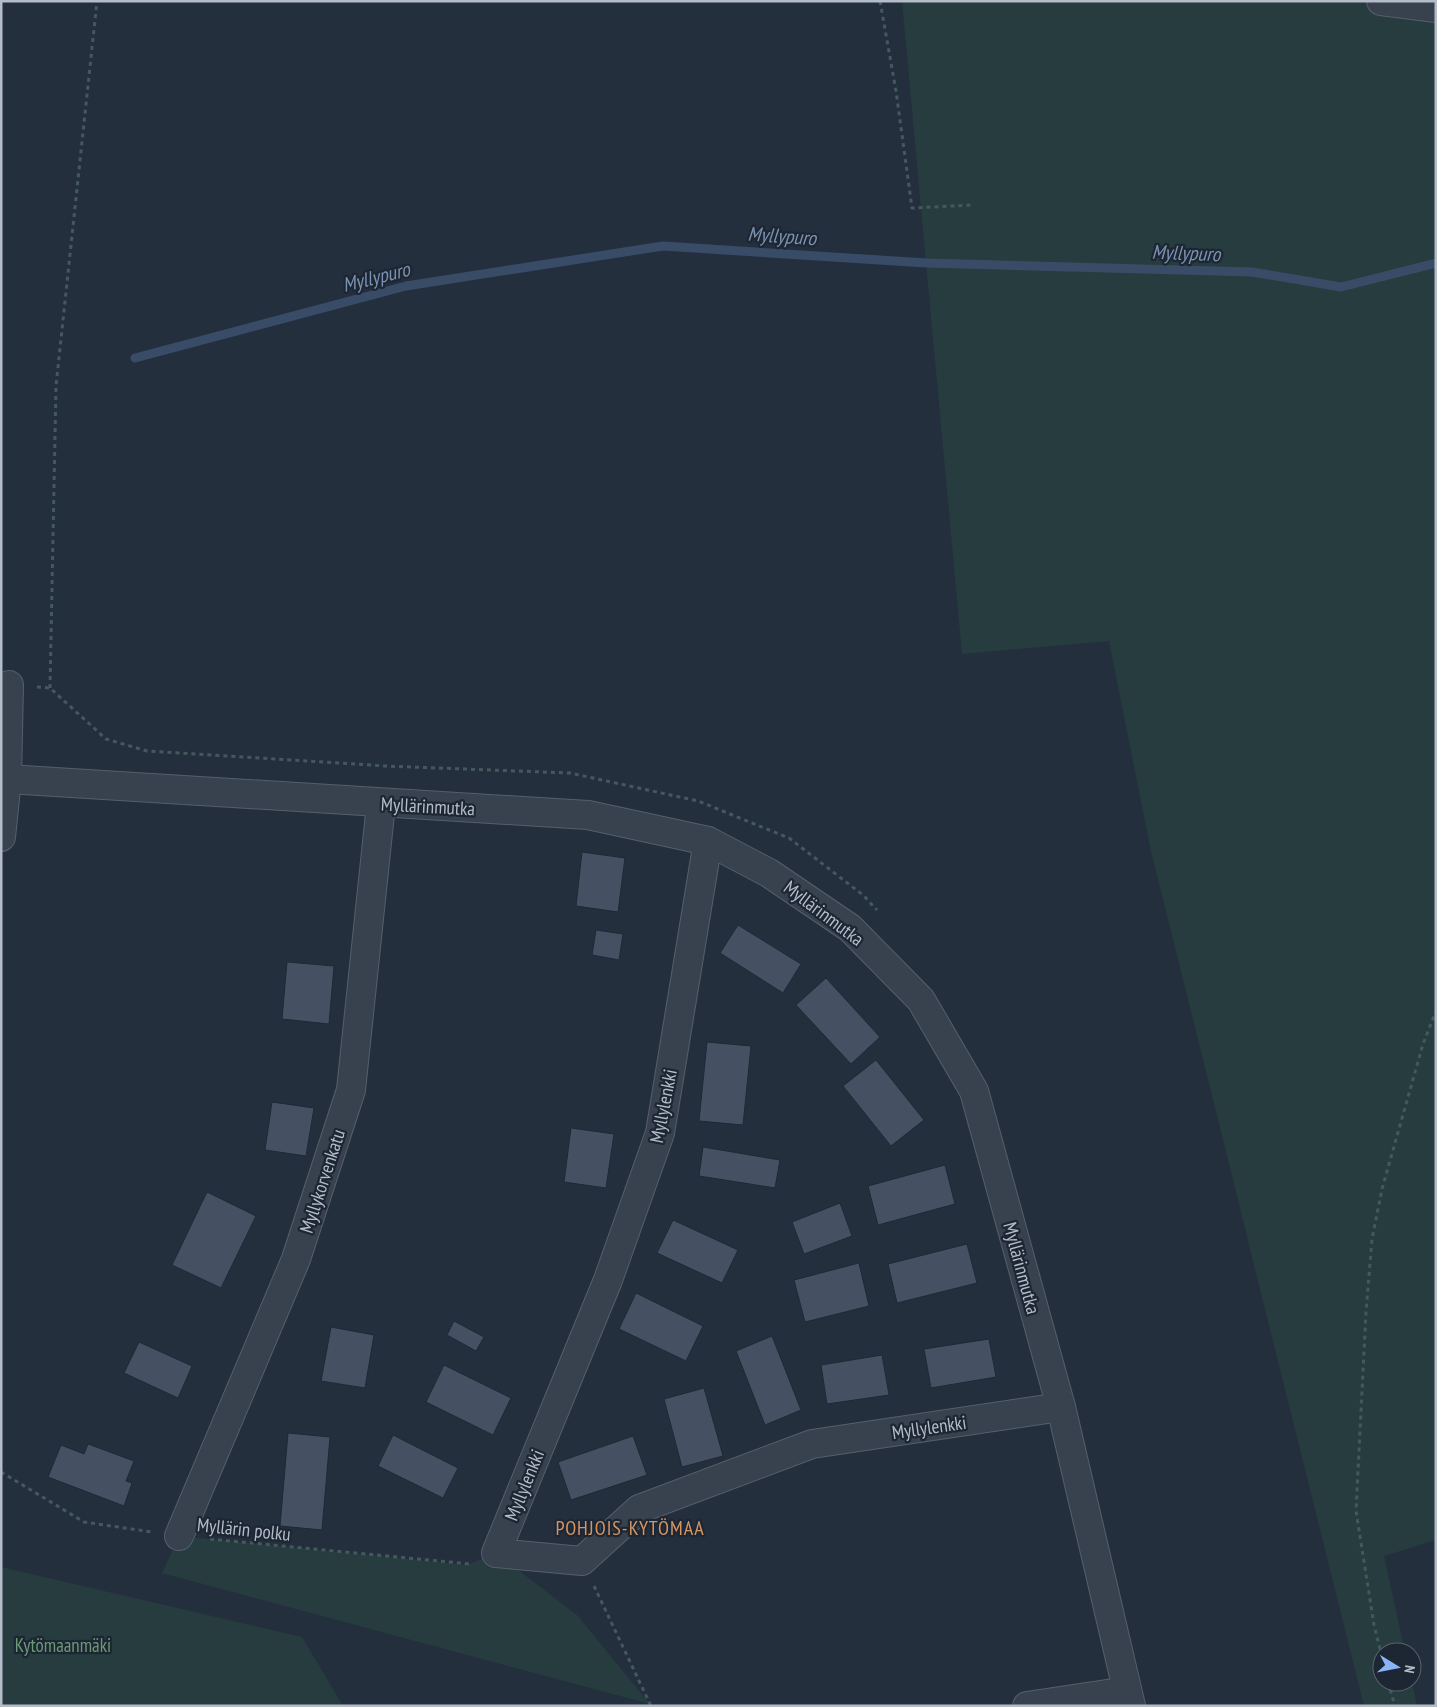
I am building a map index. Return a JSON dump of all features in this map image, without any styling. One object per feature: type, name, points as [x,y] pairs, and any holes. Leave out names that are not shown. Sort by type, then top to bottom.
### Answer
[{"type":"street","points":[[1381,1],[1436,8]]},
{"type":"street","points":[[1,837],[7,780],[9,685]]},
{"type":"street","name":"Myllärinmutka","points":[[7,780],[588,815],[708,841],[769,873],[850,928],[921,1000],[974,1091],[1061,1407],[1129,1698]]},
{"type":"street","name":"Myllykorvenkatu","points":[[178,1536],[296,1259],[351,1090],[381,804]]},
{"type":"street","name":"Myllylenkki","points":[[496,1553],[608,1280],[660,1133],[708,841]]},
{"type":"street","name":"Myllylenkki","points":[[582,1561],[639,1509],[812,1444],[1061,1407]]},
{"type":"street","points":[[496,1553],[582,1561]]},
{"type":"street","points":[[1027,1706],[1129,1698]]},
{"type":"path","points":[[50,688],[56,386],[97,1]]},
{"type":"path","points":[[880,1],[896,91],[912,208],[973,205]]},
{"type":"path","points":[[9,685],[50,688],[106,738],[147,751],[385,766],[570,773],[698,801],[790,838],[863,895],[882,915]]},
{"type":"path","points":[[1378,1642],[1356,1511],[1370,1257],[1382,1189],[1423,1044],[1436,1012]]},
{"type":"path","name":"Myllärin polku","points":[[1,1472],[84,1522],[178,1536],[467,1565],[496,1553]]},
{"type":"path","points":[[582,1561],[651,1706]]},
{"type":"path","points":[[1390,1692],[1394,1706]]},
{"type":"green space","points":[[902,1],[1436,1],[1436,1540],[1384,1556],[1403,1642],[1372,1642],[1372,1692],[1414,1692],[1417,1706],[1364,1706],[1151,851],[1109,641],[962,654]]},
{"type":"green space","points":[[179,1536],[467,1565],[496,1553],[577,1615],[650,1704],[162,1573]]},
{"type":"green space","name":"Kytömaanmäki","points":[[1,1567],[302,1637],[343,1706],[1,1706]]},
{"type":"building","points":[[582,852],[625,858],[618,912],[576,906]]},
{"type":"building","points":[[738,925],[801,964],[783,993],[720,953]]},
{"type":"building","points":[[596,930],[623,934],[619,960],[592,955]]},
{"type":"building","points":[[287,962],[334,966],[329,1024],[282,1019]]},
{"type":"building","points":[[826,978],[880,1037],[851,1064],[796,1005]]},
{"type":"building","points":[[707,1042],[751,1046],[743,1125],[699,1121]]},
{"type":"building","points":[[876,1060],[924,1120],[891,1146],[843,1086]]},
{"type":"building","points":[[272,1102],[314,1108],[306,1156],[265,1150]]},
{"type":"building","points":[[571,1128],[614,1134],[606,1188],[564,1182]]},
{"type":"building","points":[[703,1147],[780,1160],[775,1188],[699,1176]]},
{"type":"building","points":[[945,1165],[955,1204],[878,1225],[868,1186]]},
{"type":"building","points":[[207,1192],[256,1216],[221,1288],[172,1265]]},
{"type":"building","points":[[840,1203],[852,1236],[804,1254],[792,1222]]},
{"type":"building","points":[[673,1220],[738,1250],[722,1283],[657,1253]]},
{"type":"building","points":[[967,1244],[977,1283],[897,1303],[888,1264]]},
{"type":"building","points":[[859,1263],[869,1306],[805,1322],[794,1280]]},
{"type":"building","points":[[636,1293],[703,1326],[686,1361],[619,1329]]},
{"type":"building","points":[[454,1321],[484,1337],[476,1351],[447,1335]]},
{"type":"building","points":[[331,1327],[374,1335],[365,1388],[321,1381]]},
{"type":"building","points":[[772,1336],[801,1410],[765,1425],[736,1351]]},
{"type":"building","points":[[989,1339],[996,1377],[931,1388],[924,1349]]},
{"type":"building","points":[[139,1342],[192,1366],[178,1398],[124,1373]]},
{"type":"building","points":[[882,1355],[889,1395],[827,1404],[821,1365]]},
{"type":"building","points":[[444,1365],[511,1398],[493,1435],[426,1402]]},
{"type":"building","points":[[704,1388],[723,1456],[682,1467],[664,1399]]},
{"type":"building","points":[[288,1433],[330,1437],[322,1530],[280,1526]]},
{"type":"building","points":[[393,1435],[458,1468],[443,1498],[378,1466]]},
{"type":"building","points":[[633,1436],[647,1475],[571,1500],[558,1462]]},
{"type":"building","points":[[88,1444],[134,1461],[126,1481],[132,1483],[124,1506],[48,1477],[61,1445],[84,1454]]},
{"type":"waterway","name":"Myllypuro","points":[[135,358],[406,286],[663,246],[926,263],[1252,272],[1341,287],[1436,263]]},
{"type":"district","name":"POHJOIS-KYTÖMAA","points":[[630,1528]]}]
